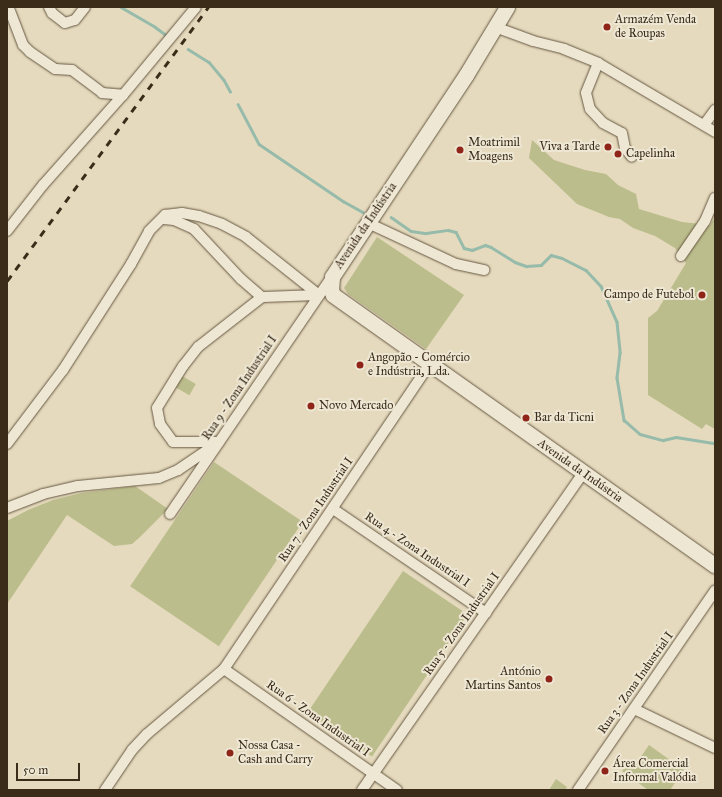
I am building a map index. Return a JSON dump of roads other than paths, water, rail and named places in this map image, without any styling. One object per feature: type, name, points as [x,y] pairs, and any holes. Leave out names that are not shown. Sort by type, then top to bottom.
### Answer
[{"type":"street","points":[[49,7],[52,13],[65,23],[75,20],[85,7]]},
{"type":"street","points":[[7,231],[43,185],[123,96],[196,7]]},
{"type":"street","name":"Avenida da Indústria","points":[[507,7],[466,75],[332,277],[331,290],[337,300],[715,565]]},
{"type":"street","points":[[10,11],[23,45],[30,52],[55,69],[72,70],[102,94],[123,96]]},
{"type":"street","points":[[495,27],[533,41],[564,49],[598,63],[715,132]]},
{"type":"street","points":[[598,63],[586,93],[590,109],[604,123],[622,133],[625,148],[632,157]]},
{"type":"street","points":[[704,125],[715,110]]},
{"type":"street","points":[[682,256],[705,221],[715,198]]},
{"type":"street","points":[[7,444],[63,370],[131,264],[149,231],[165,215],[182,213],[199,216],[222,224],[246,237],[319,295]]},
{"type":"street","points":[[161,218],[174,220],[194,229],[241,279],[262,297]]},
{"type":"street","points":[[368,223],[456,264],[484,270]]},
{"type":"street","name":"Rua 9 - Zona Industrial I","points":[[170,514],[332,277]]},
{"type":"street","points":[[219,442],[173,442],[160,424],[157,408],[183,366],[198,348],[262,297],[319,295]]},
{"type":"street","name":"Rua 7 - Zona Industrial I","points":[[105,790],[132,750],[147,734],[224,669],[430,364]]},
{"type":"street","points":[[7,508],[43,494],[78,486],[159,478],[178,470],[219,442]]},
{"type":"street","name":"Rua 5 - Zona Industrial I","points":[[362,790],[583,473]]},
{"type":"street","name":"Rua 4 - Zona Industrial I","points":[[333,509],[486,613]]},
{"type":"street","name":"Rua 3 - Zona Industrial I","points":[[578,790],[715,591]]},
{"type":"street","name":"Rua 6 - Zona Industrial I","points":[[224,669],[397,790]]},
{"type":"street","points":[[634,709],[715,748]]},
{"type":"waterway","points":[[121,7],[154,26],[166,35]]},
{"type":"waterway","points":[[188,49],[209,62],[224,80],[230,91]]},
{"type":"waterway","points":[[238,104],[259,144],[343,201],[363,212]]},
{"type":"waterway","points":[[391,217],[411,231],[426,233],[448,230],[456,232],[464,248],[472,250],[485,245],[491,247],[515,262],[526,266],[541,265],[551,255],[562,258],[586,270],[601,286],[617,322],[620,353],[617,378],[624,420],[640,434],[663,440],[676,437],[715,443]]},
{"type":"railway","points":[[7,281],[208,7]]},
{"type":"place","name":"Armazém Venda de Roupas","points":[[607,27]]},
{"type":"place","name":"Viva a Tarde","points":[[608,147]]},
{"type":"place","name":"Moatrimil Moagens","points":[[460,150]]},
{"type":"place","name":"Capelinha","points":[[618,154]]},
{"type":"place","name":"Campo de Futebol","points":[[702,295]]},
{"type":"place","name":"Angopão - Comércio e Indústria, Lda.","points":[[360,365]]},
{"type":"place","name":"Novo Mercado","points":[[311,406]]},
{"type":"place","name":"Bar da Ticni","points":[[526,418]]},
{"type":"place","name":"António Martins Santos","points":[[549,679]]},
{"type":"place","name":"Nossa Casa - Cash and Carry","points":[[230,753]]},
{"type":"place","name":"Área Comercial Informal Valódia","points":[[605,771]]}]
